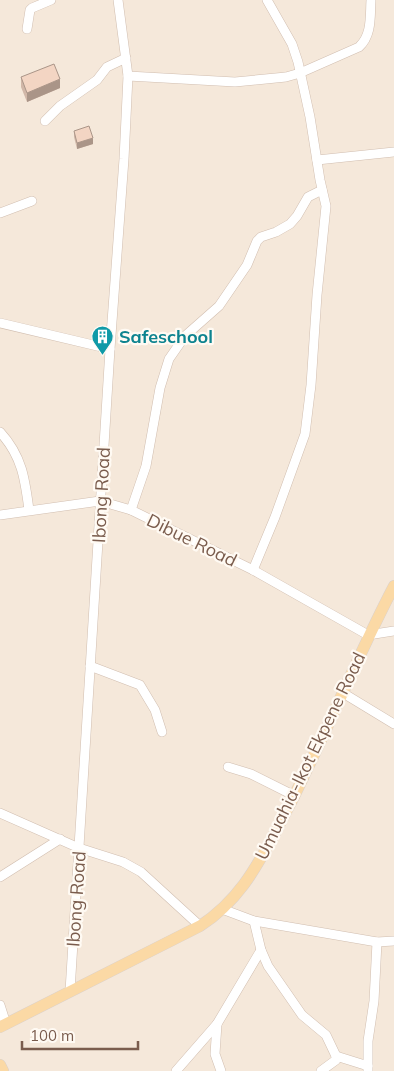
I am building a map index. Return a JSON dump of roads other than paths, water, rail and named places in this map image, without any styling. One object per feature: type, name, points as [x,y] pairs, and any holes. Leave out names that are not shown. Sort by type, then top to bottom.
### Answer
[{"type":"main road","name":"Umuahia-Ikot Ekpene Road","points":[[3,1025],[200,926],[214,917],[238,893],[248,880],[295,796],[368,635],[394,586]]},
{"type":"main road","points":[[0,1065],[3,1071]]},
{"type":"street","points":[[27,29],[30,10],[51,0]]},
{"type":"street","name":"Ibong Road","points":[[70,991],[100,501],[124,159],[128,76],[118,0]]},
{"type":"street","points":[[253,570],[275,517],[305,434],[326,206],[310,117],[292,44],[267,0]]},
{"type":"street","points":[[128,76],[235,82],[286,77],[300,73],[363,44],[370,30],[371,0]]},
{"type":"street","points":[[45,121],[60,106],[96,80],[107,67],[126,58]]},
{"type":"street","points":[[317,160],[394,152]]},
{"type":"street","points":[[131,510],[146,466],[160,388],[169,359],[185,336],[219,306],[247,265],[261,237],[276,232],[290,224],[308,197],[322,190]]},
{"type":"street","points":[[0,213],[32,201]]},
{"type":"street","points":[[0,323],[110,349]]},
{"type":"street","points":[[0,432],[17,455],[25,483],[29,510]]},
{"type":"street","name":"Dibue Road","points":[[0,515],[100,501],[131,510],[253,570],[368,635]]},
{"type":"street","points":[[368,635],[394,631]]},
{"type":"street","points":[[90,666],[140,685],[155,710],[162,732]]},
{"type":"street","points":[[343,693],[394,724]]},
{"type":"street","points":[[228,767],[251,774],[295,796]]},
{"type":"street","points":[[0,813],[79,848],[123,862],[141,872],[200,926]]},
{"type":"street","points":[[0,877],[60,840]]},
{"type":"street","points":[[222,909],[254,921],[377,942],[394,941]]},
{"type":"street","points":[[254,921],[268,966],[298,1011],[326,1035],[336,1056],[336,1060],[322,1071]]},
{"type":"street","points":[[336,1056],[368,1068],[368,1041],[374,1000],[377,942]]},
{"type":"street","points":[[176,1071],[217,1024],[262,950]]},
{"type":"street","points":[[0,1005],[3,1025]]},
{"type":"street","points":[[217,1024],[216,1054],[221,1071]]},
{"type":"street","points":[[204,1039],[216,1043]]},
{"type":"place","name":"Safeschool","points":[[103,355]]}]
